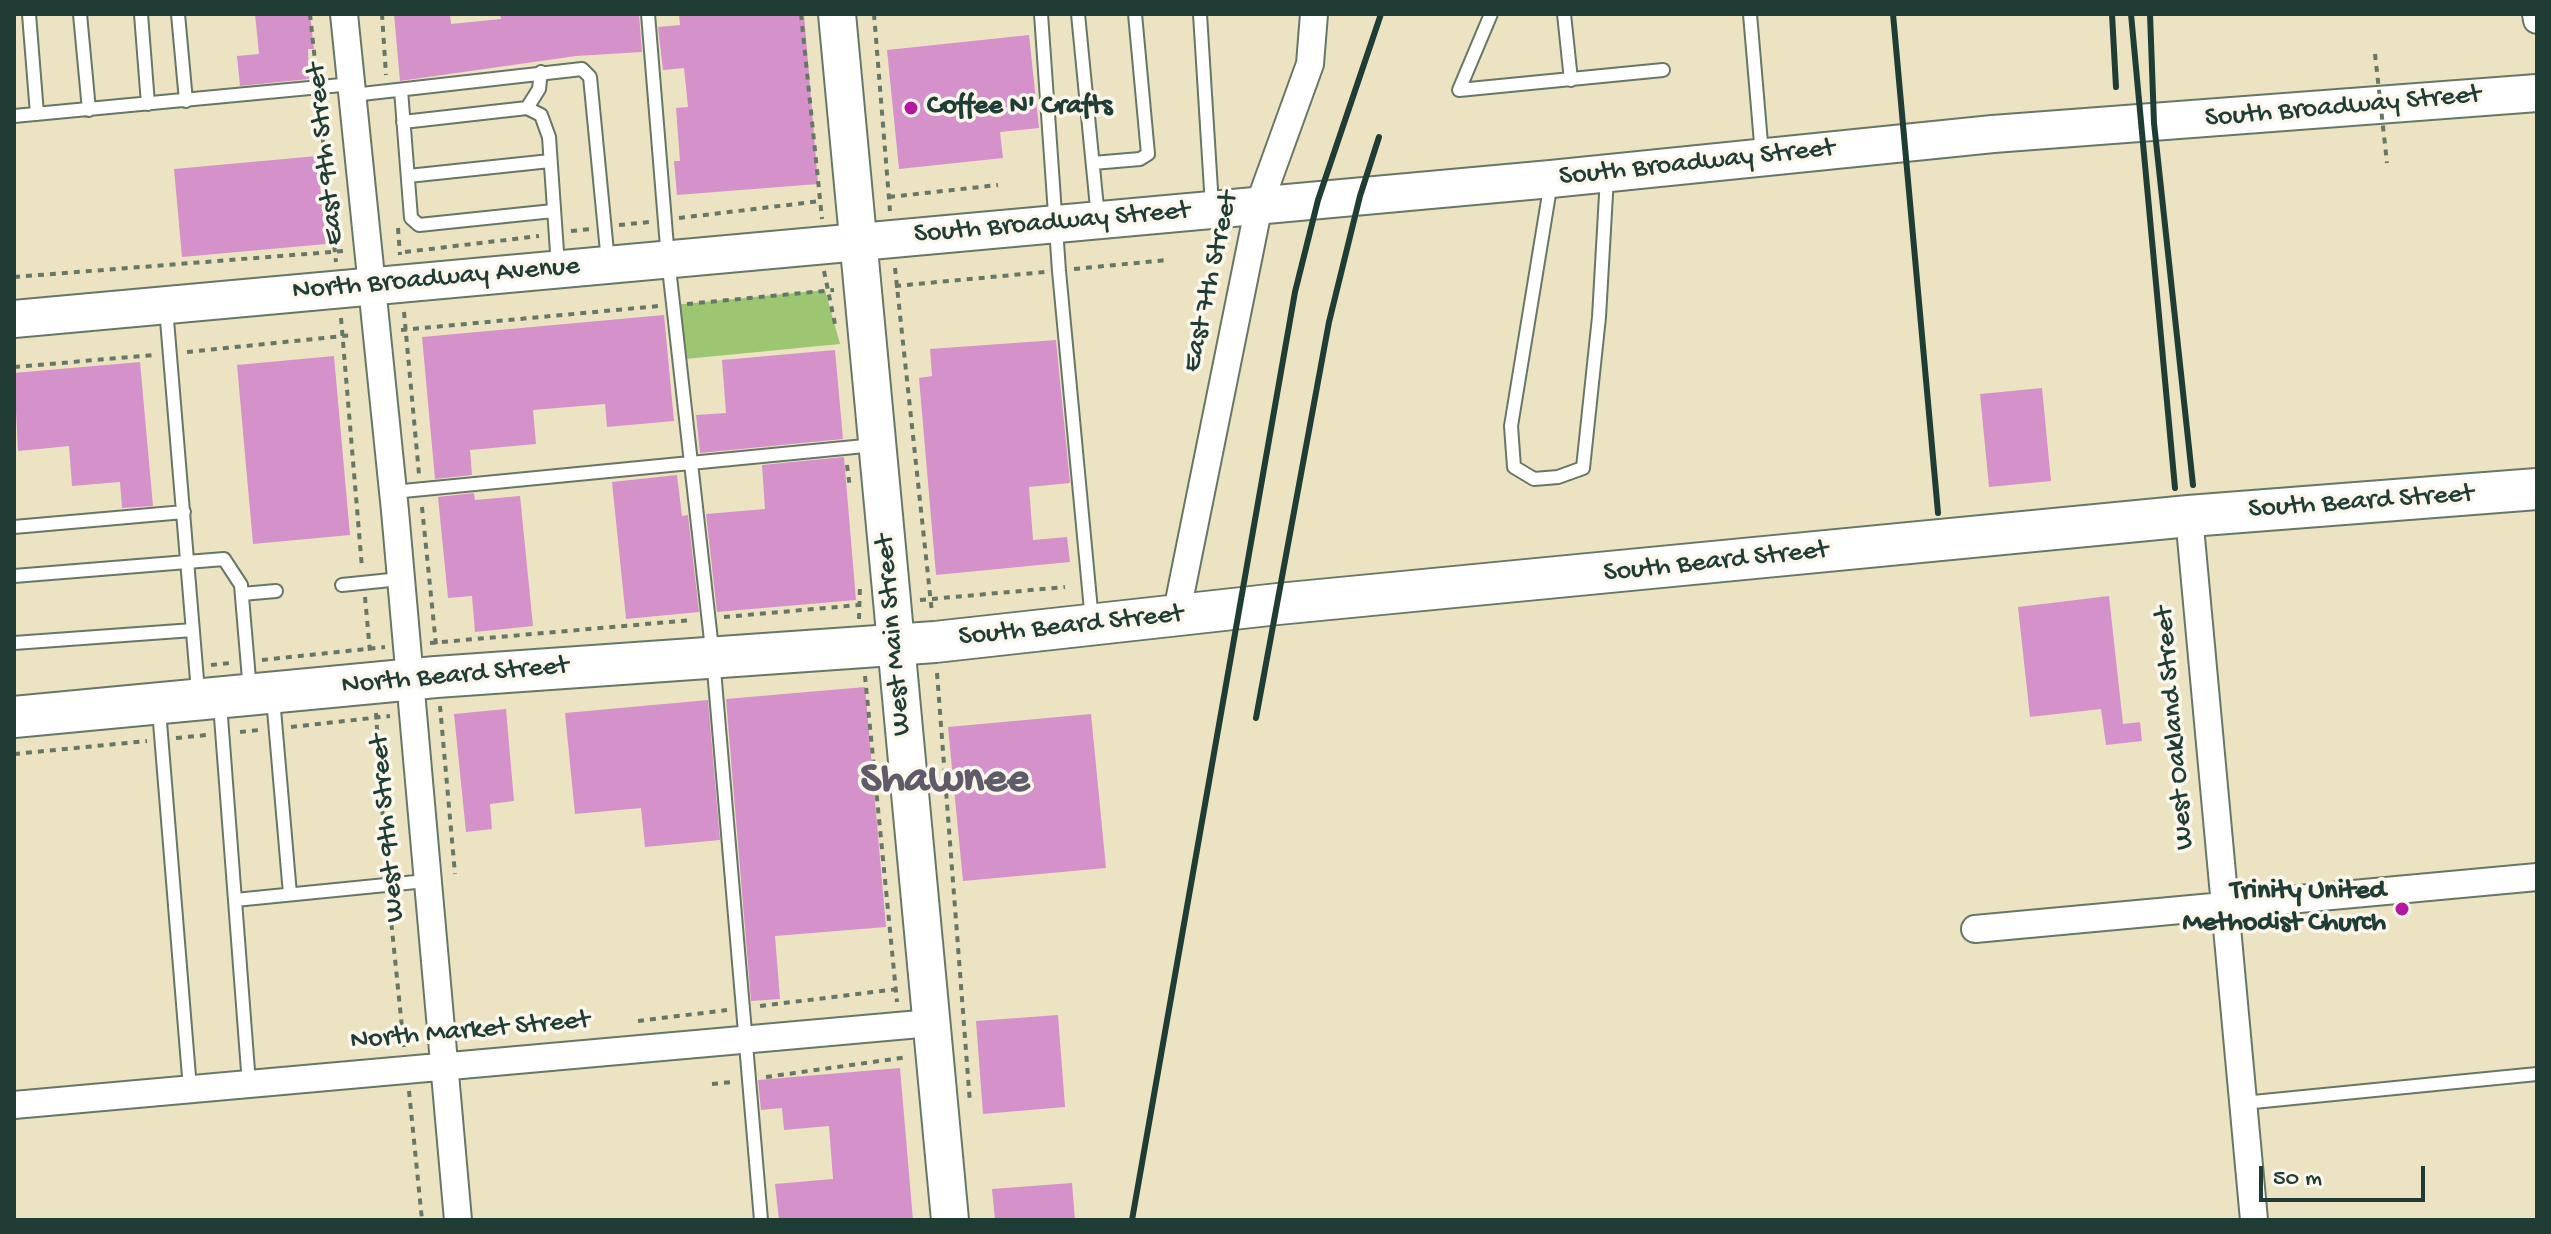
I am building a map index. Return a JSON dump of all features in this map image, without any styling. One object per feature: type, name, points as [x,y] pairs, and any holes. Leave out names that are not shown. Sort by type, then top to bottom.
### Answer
[{"type":"main road","name":"South Beard Street","points":[[874,664],[939,663],[1093,626],[1176,616],[2189,516],[2537,489]]},
{"type":"main road","name":"North Beard Street","points":[[14,717],[160,721],[235,697],[406,680],[713,658],[874,664]]},
{"type":"street","name":"East 9th Street","points":[[344,14],[371,286]]},
{"type":"street","name":"West Main Street","points":[[837,14],[875,240],[880,288],[861,446],[875,604],[874,664],[928,986],[924,1047],[950,1220]]},
{"type":"street","name":"East 7th Street","points":[[1176,616],[1259,205],[1310,64],[1314,14]]},
{"type":"street","points":[[2536,14],[2537,20]]},
{"type":"street","name":"South Broadway Street","points":[[875,240],[1607,174],[1993,134],[2537,93]]},
{"type":"street","name":"North Broadway Avenue","points":[[14,319],[875,240]]},
{"type":"street","name":"West 9th Street","points":[[371,286],[393,492],[406,680],[458,1220]]},
{"type":"street","name":"West Oakland Street","points":[[2189,516],[2254,1220]]},
{"type":"street","points":[[1975,929],[2224,903],[2537,877]]},
{"type":"street","name":"North Market Street","points":[[14,1105],[745,1040],[924,1047]]},
{"type":"lane","points":[[29,14],[37,114]]},
{"type":"lane","points":[[80,14],[89,110]]},
{"type":"lane","points":[[141,14],[148,104]]},
{"type":"lane","points":[[178,14],[186,101]]},
{"type":"lane","points":[[648,14],[668,259],[713,658],[761,1220]]},
{"type":"lane","points":[[1041,14],[1059,271],[1093,626]]},
{"type":"lane","points":[[1078,14],[1099,221]]},
{"type":"lane","points":[[1093,163],[1140,159],[1148,154],[1135,14]]},
{"type":"lane","points":[[1200,14],[1212,210]]},
{"type":"lane","points":[[1491,14],[1459,90],[1663,70]]},
{"type":"lane","points":[[1564,14],[1571,80]]},
{"type":"lane","points":[[1750,14],[1762,158]]},
{"type":"lane","points":[[14,116],[318,89],[394,91],[582,69],[590,77],[608,265]]},
{"type":"lane","points":[[527,108],[539,89],[541,72]]},
{"type":"lane","points":[[394,91],[403,122],[411,218],[419,225],[553,211]]},
{"type":"lane","points":[[403,122],[527,108],[541,115],[549,137],[558,269]]},
{"type":"lane","points":[[408,176],[550,161]]},
{"type":"lane","points":[[1551,179],[1511,426],[1514,467],[1534,479],[1558,477],[1583,468],[1599,317],[1607,174]]},
{"type":"lane","points":[[166,305],[193,630],[235,697],[290,894]]},
{"type":"lane","points":[[393,492],[861,446]]},
{"type":"lane","points":[[14,527],[184,512]]},
{"type":"lane","points":[[14,576],[224,559],[241,585],[235,697],[235,900],[249,1084]]},
{"type":"lane","points":[[342,585],[400,579]]},
{"type":"lane","points":[[242,594],[276,591]]},
{"type":"lane","points":[[14,643],[193,630]]},
{"type":"lane","points":[[160,721],[190,1089]]},
{"type":"lane","points":[[235,900],[426,881]]},
{"type":"lane","points":[[2243,1103],[2537,1074]]},
{"type":"path","points":[[310,14],[318,89],[371,286],[405,331],[421,489],[387,884],[422,1220]]},
{"type":"path","points":[[382,14],[394,91]]},
{"type":"path","points":[[801,14],[825,290],[836,331]]},
{"type":"path","points":[[874,14],[875,240],[939,663],[924,1047],[971,1112]]},
{"type":"path","points":[[2375,54],[2387,163]]},
{"type":"path","points":[[397,223],[371,286],[342,338],[364,583],[406,680],[455,874]]},
{"type":"path","points":[[14,367],[342,338],[376,329],[405,331],[1167,260]]},
{"type":"path","points":[[850,492],[861,446]]},
{"type":"path","points":[[860,580],[875,604],[874,664],[928,986],[924,1047]]},
{"type":"path","points":[[14,754],[160,721],[235,697],[406,680],[708,618],[1065,587]]},
{"type":"path","points":[[874,664],[939,663]]},
{"type":"path","points":[[235,697],[406,680]]},
{"type":"path","points":[[638,1021],[928,986]]},
{"type":"path","points":[[712,1084],[749,1080],[924,1047]]},
{"type":"green space","points":[[825,290],[840,344],[675,360],[673,305]]},
{"type":"building","points":[[255,14],[310,14],[314,49],[308,49],[309,79],[240,86],[237,56],[259,54]]},
{"type":"building","points":[[394,14],[450,14],[451,24],[501,19],[500,14],[639,14],[642,52],[576,56],[400,81]]},
{"type":"building","points":[[679,14],[804,14],[818,184],[677,195],[674,161],[680,161],[676,108],[688,107],[684,68],[663,70],[658,27],[680,25]]},
{"type":"building","points":[[1029,35],[1039,128],[1000,132],[1003,158],[899,169],[887,50]]},
{"type":"building","points":[[317,156],[326,244],[182,257],[174,169]]},
{"type":"building","points":[[664,315],[674,421],[607,427],[605,404],[533,410],[536,444],[470,450],[472,475],[435,479],[422,337]]},
{"type":"building","points":[[1056,340],[1070,483],[1029,487],[1033,540],[1067,537],[1070,562],[936,575],[919,378],[932,376],[930,349]]},
{"type":"building","points":[[835,350],[843,439],[700,453],[696,415],[726,413],[722,360]]},
{"type":"building","points":[[334,356],[350,535],[253,544],[237,365]]},
{"type":"building","points":[[140,362],[153,506],[122,508],[120,482],[72,486],[69,446],[18,451],[14,373]]},
{"type":"building","points":[[2042,388],[2051,481],[1989,487],[1980,394]]},
{"type":"building","points":[[844,457],[856,600],[717,612],[706,514],[765,509],[762,465]]},
{"type":"building","points":[[677,475],[682,516],[688,515],[699,612],[626,619],[612,482]]},
{"type":"building","points":[[474,493],[475,500],[520,496],[533,626],[475,632],[472,596],[448,598],[438,497]]},
{"type":"building","points":[[2109,596],[2123,724],[2140,722],[2142,741],[2106,745],[2101,709],[2030,717],[2018,607]]},
{"type":"building","points":[[865,687],[886,927],[775,936],[780,999],[751,1001],[726,699]]},
{"type":"building","points":[[708,700],[720,840],[645,847],[641,808],[575,814],[565,713]]},
{"type":"building","points":[[506,709],[514,801],[490,804],[492,829],[466,832],[454,714]]},
{"type":"building","points":[[1091,714],[1106,868],[963,881],[948,727]]},
{"type":"building","points":[[1058,1015],[1065,1107],[983,1114],[976,1021]]},
{"type":"building","points":[[900,1068],[913,1220],[779,1220],[775,1184],[833,1179],[829,1126],[784,1130],[782,1108],[761,1110],[758,1080]]},
{"type":"building","points":[[1072,1183],[1075,1220],[995,1220],[992,1189]]},
{"type":"railway","points":[[1132,1220],[1295,292],[1318,200],[1381,14]]},
{"type":"railway","points":[[1893,14],[1938,513]]},
{"type":"railway","points":[[2112,14],[2116,87]]},
{"type":"railway","points":[[2131,14],[2175,488]]},
{"type":"railway","points":[[2150,14],[2154,123],[2193,485]]},
{"type":"railway","points":[[1256,718],[1329,322],[1360,196],[1379,137]]},
{"type":"place","name":"Coffee N' Crafts","points":[[911,108]]},
{"type":"place","name":"Trinity United Methodist Church","points":[[2402,909]]},
{"type":"district","name":"Shawnee","points":[[945,782]]}]
